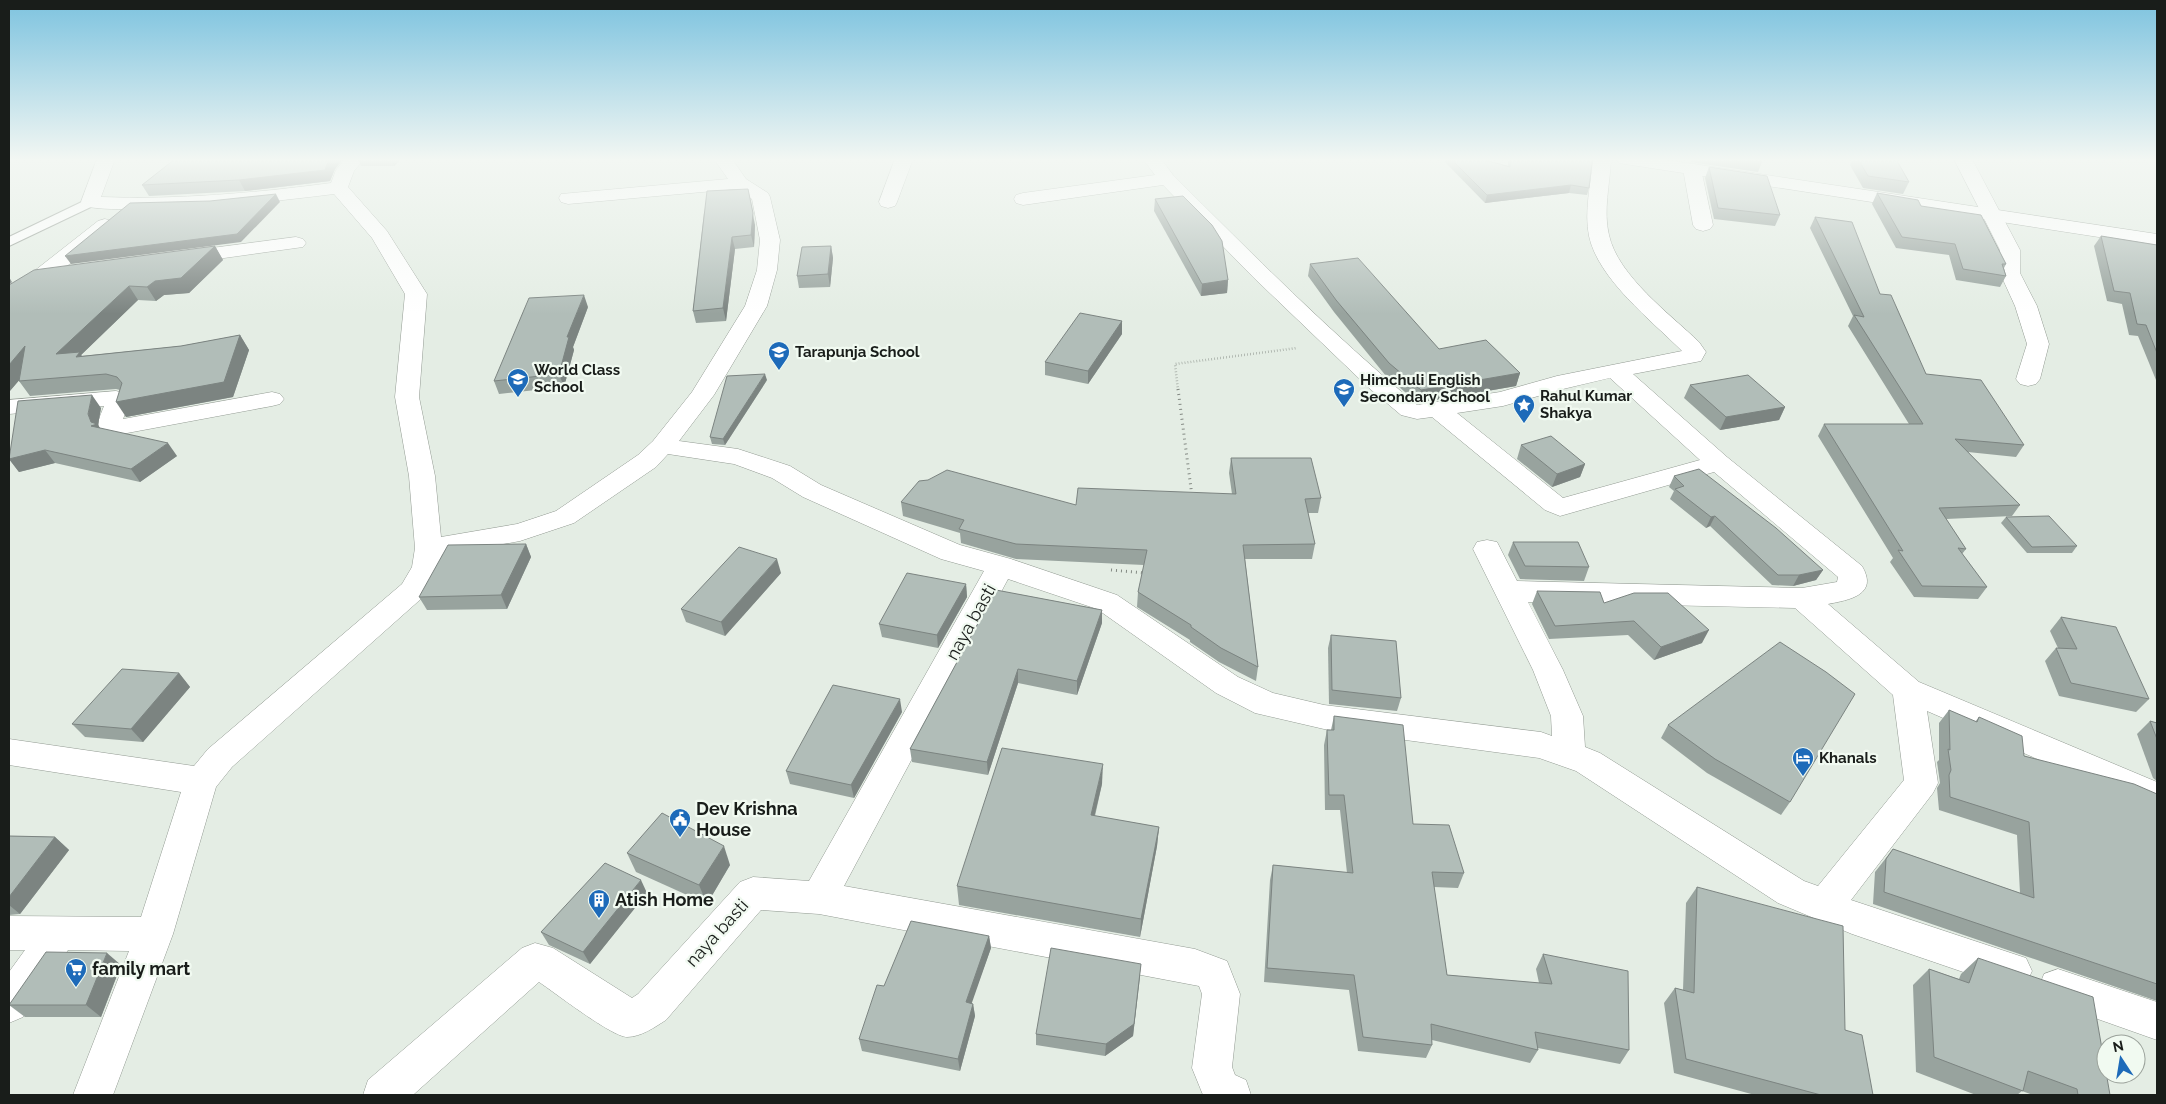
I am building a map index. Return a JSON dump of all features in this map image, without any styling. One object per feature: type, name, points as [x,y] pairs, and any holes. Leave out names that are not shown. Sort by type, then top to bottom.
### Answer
[{"type":"street","points":[[9,295],[40,276],[102,229],[122,211]]},
{"type":"street","points":[[93,1095],[154,934],[201,781],[220,758],[412,591],[426,567],[429,548],[422,476],[407,397],[416,294],[380,235],[359,211]]},
{"type":"street","points":[[429,548],[520,532],[565,517],[647,461],[662,446],[702,395],[756,306],[767,270],[770,240],[764,211]]},
{"type":"street","points":[[1198,211],[1260,273],[1377,383],[1410,410],[1417,412],[1503,399],[1556,383],[1693,356],[1694,352],[1619,275],[1602,247],[1598,222],[1599,211]]},
{"type":"street","points":[[1700,211],[1704,224]]},
{"type":"street","points":[[1957,211],[2157,240]]},
{"type":"street","points":[[1989,211],[2010,250],[2010,273],[2026,306],[2038,344],[2028,379]]},
{"type":"street","points":[[158,261],[296,243]]},
{"type":"street","points":[[40,276],[80,271]]},
{"type":"street","points":[[1509,591],[1802,598],[1846,591],[1853,585],[1852,573],[1718,463],[1615,370]]},
{"type":"street","points":[[9,407],[116,398],[119,399],[110,423],[111,429],[272,399]]},
{"type":"street","points":[[1438,410],[1560,507],[1718,463]]},
{"type":"street","points":[[662,446],[738,457],[781,472],[812,491],[951,552],[1001,566],[1107,602],[1227,686],[1266,704],[1324,717],[1541,745],[1569,755],[1596,767],[1791,892],[1852,917],[2157,1021]]},
{"type":"street","points":[[1488,550],[1548,670],[1567,716],[1569,755]]},
{"type":"street","name":"naya basti","points":[[383,1095],[535,961],[540,960],[626,1018],[639,1015],[652,1007],[753,893],[820,898],[1001,566]]},
{"type":"street","points":[[1802,598],[1908,690],[2157,797]]},
{"type":"street","points":[[1825,905],[1920,783],[1908,690]]},
{"type":"street","points":[[9,752],[201,781]]},
{"type":"street","points":[[820,898],[1195,967],[1214,974],[1221,994],[1212,1068],[1221,1089],[1231,1095]]},
{"type":"street","points":[[9,933],[154,934]]},
{"type":"street","points":[[9,1004],[59,933]]},
{"type":"lane","points":[[9,242],[73,211]]},
{"type":"path","points":[[1193,499],[1175,364],[1335,342]]},
{"type":"path","points":[[1066,588],[1081,568],[1146,573]]},
{"type":"building","points":[[121,211],[260,211],[237,234],[65,256]]},
{"type":"building","points":[[705,211],[752,211],[751,235],[732,237],[723,308],[693,311]]},
{"type":"building","points":[[1161,211],[1198,211],[1212,225],[1222,241],[1228,280],[1202,284]]},
{"type":"building","points":[[1740,211],[1779,211],[1780,215]]},
{"type":"building","points":[[1887,211],[1951,211],[1981,215],[2006,264],[2002,264],[2006,276],[1963,269],[1955,244],[1902,237]]},
{"type":"building","points":[[1815,217],[1852,222],[1880,294],[1891,295],[1926,374],[1981,380],[2024,445],[1955,439],[2020,505],[1939,508],[1966,549],[1958,548],[1987,587],[1922,586],[1898,550],[1903,551],[1824,424],[1923,424],[1854,315],[1864,317]]},
{"type":"building","points":[[2101,236],[2157,245],[2157,353],[2146,325],[2137,324],[2130,293],[2114,291]]},
{"type":"building","points":[[215,246],[181,278],[155,281],[147,287],[129,286],[56,354],[80,352],[76,357],[181,346],[240,335],[224,382],[116,402],[122,383],[117,377],[106,374],[19,381],[25,346],[9,365],[9,285],[34,270]]},
{"type":"building","points":[[831,246],[828,274],[797,276],[802,247]]},
{"type":"building","points":[[1358,258],[1439,349],[1486,340],[1520,373],[1421,390],[1389,363],[1336,300],[1310,264]]},
{"type":"building","points":[[584,295],[567,337],[569,337],[559,374],[494,381],[529,298]]},
{"type":"building","points":[[1080,313],[1122,321],[1088,371],[1045,362]]},
{"type":"building","points":[[765,374],[723,439],[710,437],[727,376]]},
{"type":"building","points":[[1748,375],[1785,407],[1726,417],[1690,385]]},
{"type":"building","points":[[92,395],[88,414],[91,422],[97,424],[91,426],[168,443],[131,469],[45,450],[9,459],[18,401]]},
{"type":"building","points":[[1551,436],[1585,464],[1557,474],[1521,445]]},
{"type":"building","points":[[1231,458],[1311,458],[1321,498],[1305,499],[1315,544],[1243,545],[1258,667],[1221,648],[1191,627],[1191,625],[1138,592],[1147,550],[1016,544],[959,529],[964,520],[901,502],[919,481],[928,480],[947,470],[1076,505],[1078,488],[1236,494]]},
{"type":"building","points":[[1699,469],[1776,528],[1823,570],[1799,575],[1778,575],[1715,516],[1711,517],[1675,489],[1684,486],[1674,476]]},
{"type":"building","points":[[2049,516],[2077,546],[2032,547],[2006,517]]},
{"type":"building","points":[[1513,542],[1578,542],[1589,567],[1525,566]]},
{"type":"building","points":[[526,544],[501,595],[419,597],[448,545]]},
{"type":"building","points":[[739,547],[777,559],[721,622],[681,609]]},
{"type":"building","points":[[907,573],[966,584],[937,635],[879,624]]},
{"type":"building","points":[[996,590],[1102,610],[1077,681],[1018,669],[987,762],[910,749]]},
{"type":"building","points":[[1537,591],[1600,592],[1604,603],[1634,593],[1668,593],[1709,630],[1661,647],[1634,621],[1555,626]]},
{"type":"building","points":[[2061,617],[2116,627],[2149,699],[2071,683],[2056,648],[2077,649]]},
{"type":"building","points":[[1331,635],[1396,641],[1401,698],[1332,690]]},
{"type":"building","points":[[1780,642],[1826,672],[1855,694],[1790,802],[1715,759],[1668,725]]},
{"type":"building","points":[[122,669],[179,673],[131,729],[72,724]]},
{"type":"building","points":[[833,685],[900,699],[851,785],[786,771]]},
{"type":"building","points":[[1949,710],[1977,722],[1979,717],[2022,736],[2024,756],[2134,784],[2157,794],[2157,984],[1884,892],[1886,859],[1893,849],[2034,898],[2029,822],[1950,797]]},
{"type":"building","points":[[1334,716],[1403,725],[1413,824],[1449,825],[1464,873],[1432,872],[1447,975],[1552,984],[1543,954],[1628,971],[1629,1050],[1535,1032],[1538,1050],[1431,1024],[1432,1045],[1363,1037],[1354,975],[1267,968],[1273,865],[1353,873],[1344,795],[1329,795],[1327,730],[1334,730]]},
{"type":"building","points":[[2150,721],[2157,723],[2157,739]]},
{"type":"building","points":[[1002,748],[1103,764],[1091,815],[1159,827],[1141,919],[957,886]]},
{"type":"building","points":[[662,813],[724,846],[699,885],[627,853]]},
{"type":"building","points":[[9,836],[55,837],[9,897]]},
{"type":"building","name":"Atish Home","points":[[605,863],[641,880],[583,952],[541,932]]},
{"type":"building","points":[[1697,887],[1843,926],[1845,1030],[1862,1035],[1873,1095],[1821,1095],[1686,1059],[1675,988],[1694,993]]},
{"type":"building","points":[[911,921],[989,936],[966,1002],[973,1004],[958,1059],[859,1039],[877,985],[884,986]]},
{"type":"building","points":[[1051,948],[1141,964],[1134,1024],[1106,1044],[1036,1034]]},
{"type":"building","points":[[46,952],[107,953],[86,1005],[9,1005]]},
{"type":"building","points":[[1978,958],[2093,997],[2099,1034],[2096,1034],[2096,1084],[2108,1084],[2110,1095],[2078,1095],[2077,1089],[2028,1071],[2023,1091],[1934,1057],[1929,969],[1969,983]]},
{"type":"place","name":"Tarapunja School","points":[[779,371]]},
{"type":"place","name":"World Class School","points":[[518,398]]},
{"type":"place","name":"Himchuli English Secondary School","points":[[1344,408]]},
{"type":"place","name":"Rahul Kumar Shakya","points":[[1524,424]]},
{"type":"place","name":"Khanals","points":[[1803,777]]},
{"type":"place","name":"Dev Krishna House","points":[[680,838]]},
{"type":"place","name":"Atish Home","points":[[599,919]]},
{"type":"place","name":"family mart","points":[[76,988]]}]
